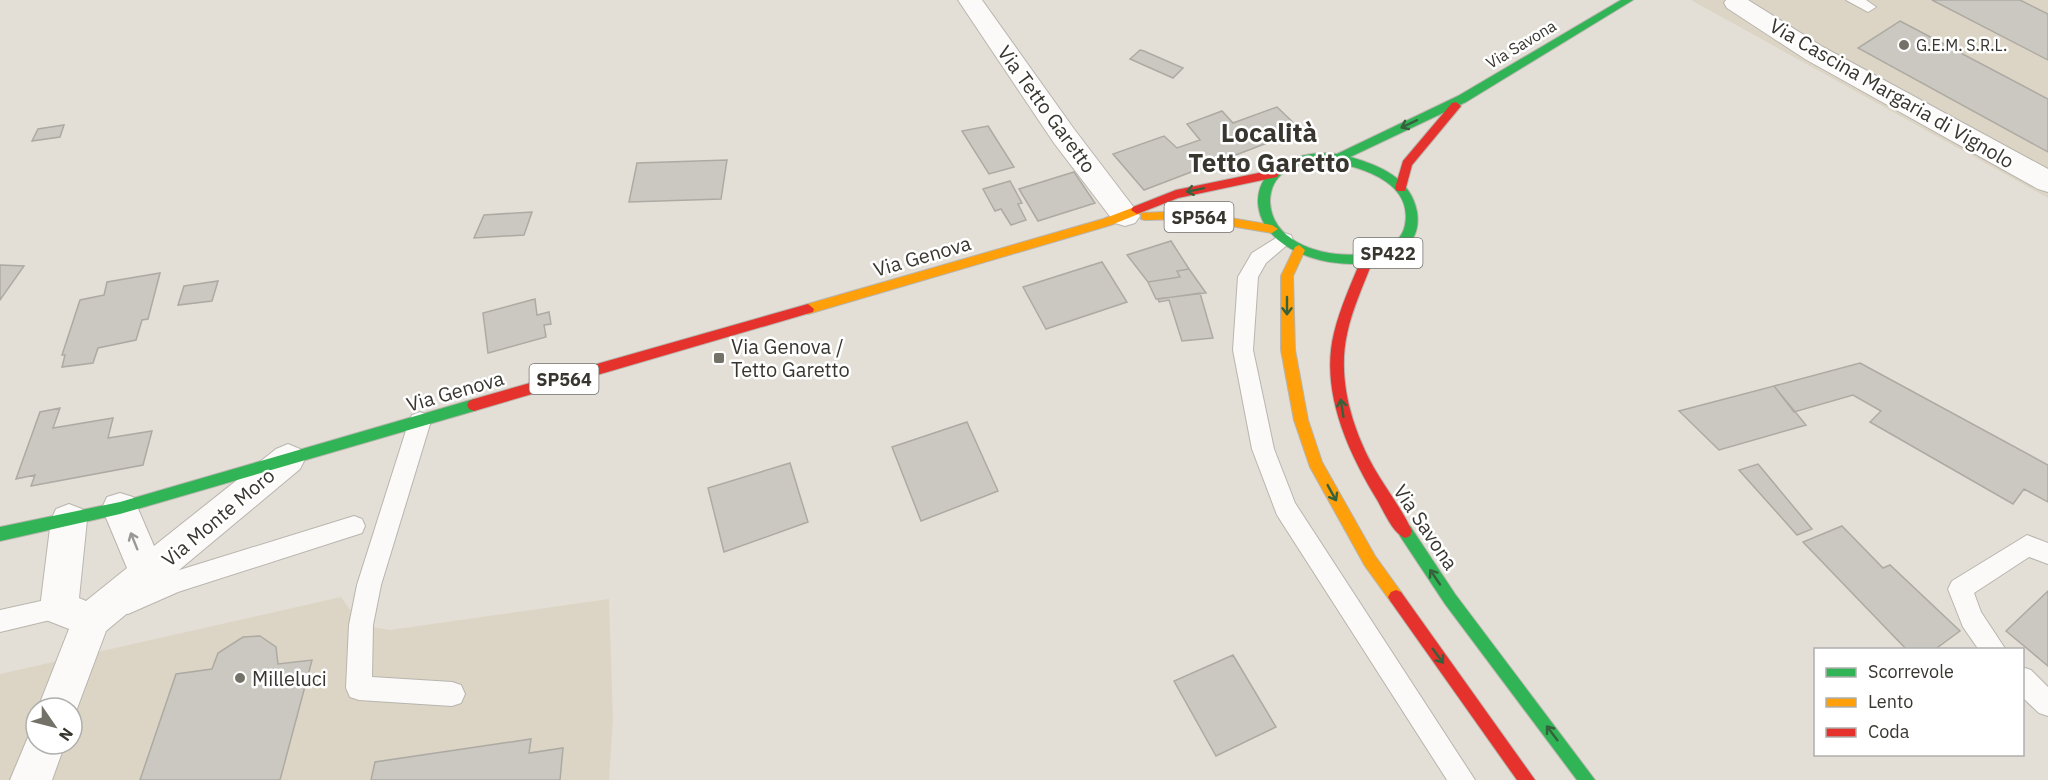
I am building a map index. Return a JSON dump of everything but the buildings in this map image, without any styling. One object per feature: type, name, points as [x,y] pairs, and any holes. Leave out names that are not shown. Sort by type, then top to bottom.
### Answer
[{"type":"main road","name":"Via Savona","points":[[1341,157],[1462,99],[1628,0]]},
{"type":"main road","name":"Via Savona","points":[[1401,188],[1407,164],[1462,99]]},
{"type":"main road","points":[[1401,188],[1385,174],[1364,163],[1341,157],[1302,158],[1273,174],[1264,186],[1262,200],[1264,214],[1285,240],[1288,350],[1301,420],[1315,464],[1370,561],[1527,780]]},
{"type":"main road","name":"Via Genova","points":[[0,534],[120,508],[1125,216],[1176,194],[1273,174]]},
{"type":"main road","name":"SP422","points":[[1285,240],[1321,258],[1344,262],[1367,260],[1389,253],[1405,240],[1412,224],[1411,206],[1401,188]]},
{"type":"main road","name":"Via Genova","points":[[1125,216],[1189,215],[1285,240]]},
{"type":"main road","name":"Via Savona","points":[[1367,260],[1344,325],[1337,356],[1342,413],[1366,471],[1450,599],[1587,780]]},
{"type":"street","name":"Via Tetto Garetto","points":[[970,0],[1064,136],[1125,216]]},
{"type":"street","name":"Via Cascina Margaria di Vignolo","points":[[1729,1],[1814,53],[2048,182]]},
{"type":"street","name":"Via Monte Moro","points":[[75,614],[148,575],[288,459]]},
{"type":"street","name":"Via Monte Moro","points":[[120,508],[148,575]]},
{"type":"street","points":[[60,696],[75,614],[69,520]]},
{"type":"street","points":[[31,780],[40,756]]},
{"type":"lane","points":[[1285,240],[1259,258],[1248,276],[1243,350],[1263,449],[1285,508],[1462,780]]},
{"type":"lane","points":[[420,421],[369,585],[361,626],[359,688],[452,694]]},
{"type":"lane","points":[[0,621],[75,614],[354,526]]},
{"type":"lane","points":[[1993,648],[1971,619],[1960,589],[2027,546],[2048,554]]},
{"type":"lane","points":[[2024,681],[2048,704]]},
{"type":"shaded area","points":[[1691,0],[2048,0],[2048,198]]},
{"type":"shaded area","points":[[341,597],[361,625],[390,630],[609,599],[613,720],[609,780],[0,780],[0,674]]},
{"type":"traffic: fast","points":[[1341,157],[1462,99],[1628,0]]},
{"type":"traffic: fast","points":[[1321,156],[1366,166],[1393,180],[1403,191],[1410,204],[1412,224],[1406,238],[1398,246],[1390,252],[1373,258],[1352,260],[1330,258],[1308,252],[1289,242],[1274,229],[1265,213],[1264,193],[1269,181],[1286,166],[1321,156]]},
{"type":"traffic: fast","points":[[0,534],[120,508],[474,405]]},
{"type":"traffic: fast","points":[[1405,531],[1450,599],[1587,780]]},
{"type":"traffic: slow","points":[[808,309],[1107,222],[1137,210]]},
{"type":"traffic: slow","points":[[1145,216],[1189,215],[1272,229]]},
{"type":"traffic: slow","points":[[1299,250],[1287,276],[1288,350],[1301,420],[1315,463],[1370,561],[1396,597]]},
{"type":"traffic: jam","points":[[1401,188],[1407,164],[1456,106]]},
{"type":"traffic: jam","points":[[1137,210],[1176,194],[1273,174]]},
{"type":"traffic: jam","points":[[1367,260],[1348,308],[1338,345],[1338,382],[1342,406],[1357,449],[1367,470],[1405,531]]},
{"type":"traffic: jam","points":[[474,405],[808,309]]},
{"type":"traffic: jam","points":[[1396,597],[1527,780]]},
{"type":"place","name":"G.E.M. S.R.L.","points":[[1904,45]]},
{"type":"place","name":"Via Genova / Tetto Garetto","points":[[719,358]]},
{"type":"place","name":"Milleluci","points":[[240,678]]},
{"type":"district","name":"Località Tetto Garetto","points":[[1269,147]]}]
